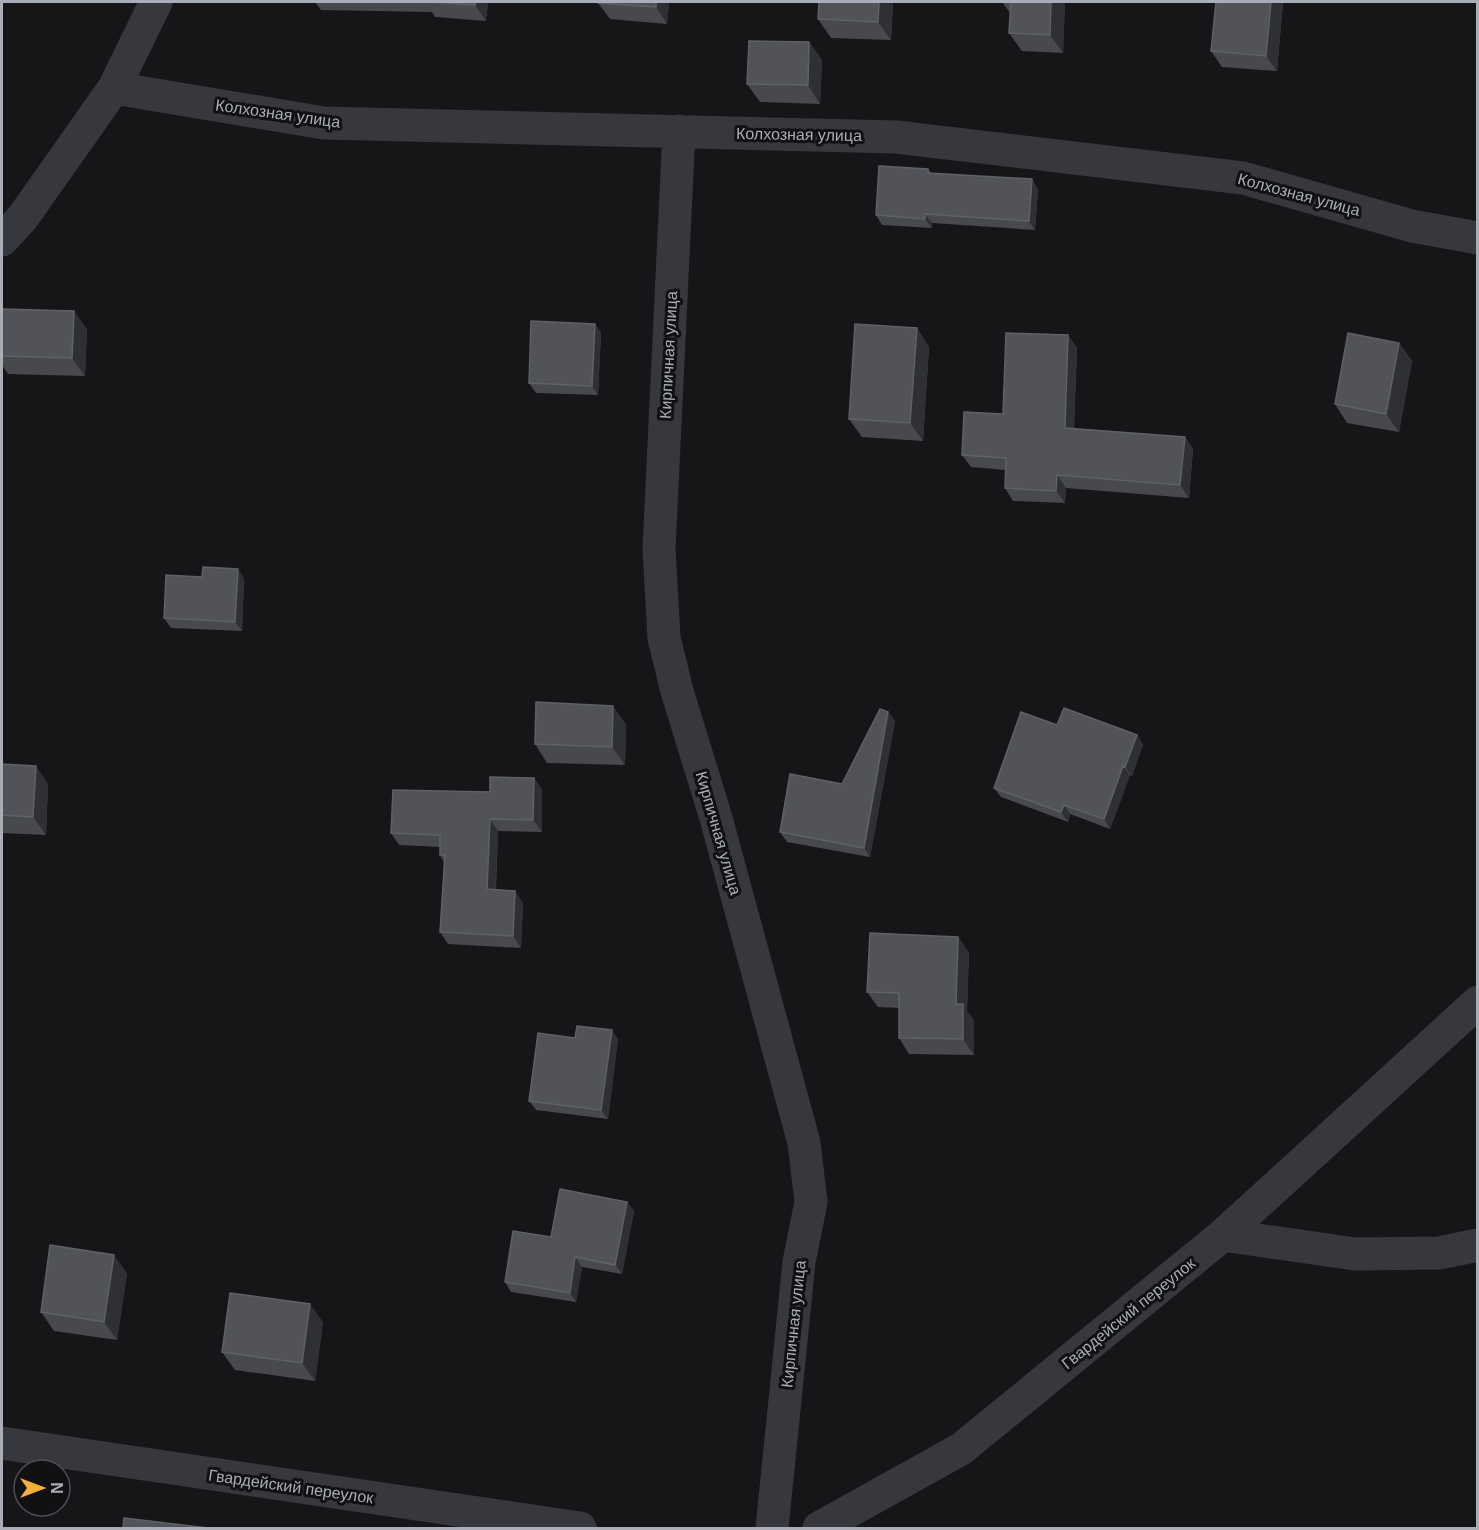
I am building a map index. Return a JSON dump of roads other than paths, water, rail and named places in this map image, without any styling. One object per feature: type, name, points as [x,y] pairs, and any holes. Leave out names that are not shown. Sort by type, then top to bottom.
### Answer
[{"type":"street","points":[[2,240],[23,217],[114,88],[156,2]]},
{"type":"street","name":"Колхозная улица","points":[[114,88],[324,123],[896,137],[1243,178],[1412,225],[1478,238]]},
{"type":"street","name":"Кирпичная улица","points":[[679,131],[658,549],[664,638],[677,691],[716,818],[804,1143],[811,1202],[799,1262],[772,1528]]},
{"type":"street","name":"Гвардейский переулок","points":[[819,1528],[961,1449],[1223,1235],[1478,1002]]},
{"type":"street","points":[[1223,1235],[1355,1254],[1439,1253],[1478,1245]]},
{"type":"street","name":"Гвардейский переулок","points":[[2,1443],[580,1528]]}]
